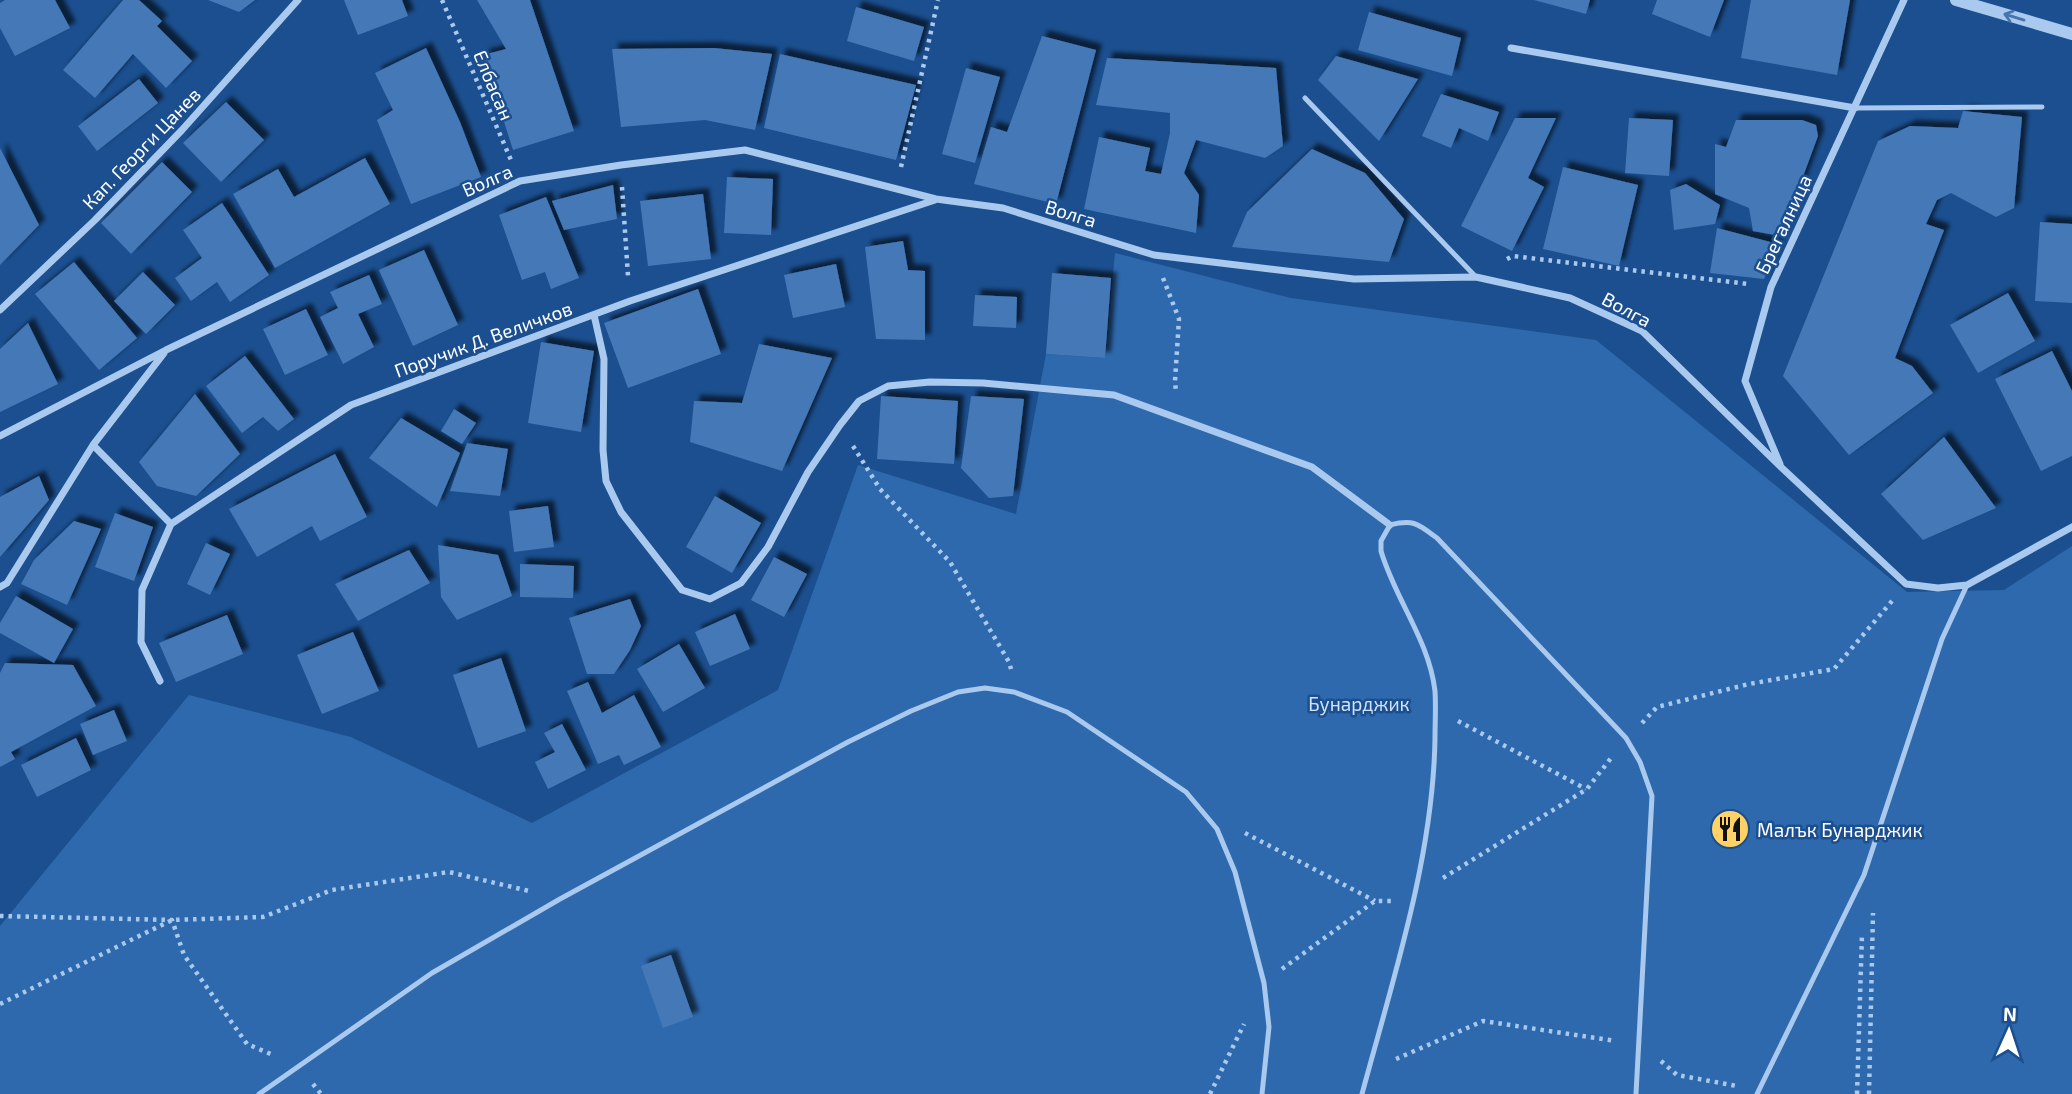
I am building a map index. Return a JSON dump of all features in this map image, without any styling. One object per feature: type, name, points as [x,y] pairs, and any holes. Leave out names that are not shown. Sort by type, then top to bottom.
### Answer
[{"type":"street","name":"Кап. Георги Цанев","points":[[0,310],[95,220],[182,130],[298,0]]},
{"type":"street","name":"Брегалница","points":[[1782,468],[1745,381],[1771,287],[1904,0]]},
{"type":"street","points":[[1956,0],[2072,34]]},
{"type":"street","points":[[1511,48],[1855,108]]},
{"type":"street","name":"Волга","points":[[0,436],[166,351],[520,181],[621,165],[746,150],[936,200],[1003,208],[1154,255],[1354,279],[1476,277],[1570,298],[1642,331],[1906,584]]},
{"type":"street","name":"Поручик Д. Величков","points":[[170,524],[351,405],[630,301],[936,200]]},
{"type":"street","points":[[594,315],[604,359],[603,450],[606,481],[621,512],[682,590],[710,599],[741,583],[768,547],[808,472],[840,425],[859,401],[888,386],[930,382],[1037,387],[1114,395],[1312,467],[1390,524]]},
{"type":"street","points":[[0,587],[7,583],[93,445],[166,351]]},
{"type":"street","points":[[93,445],[170,524],[142,590],[141,642],[160,681]]},
{"type":"street","points":[[1906,584],[1938,588],[1967,584],[2072,527]]},
{"type":"lane","points":[[1305,98],[1476,277]]},
{"type":"lane","points":[[1855,108],[2042,107]]},
{"type":"lane","points":[[1362,1094],[1414,896],[1428,826],[1434,763],[1435,689],[1423,646],[1381,551],[1381,541],[1390,524],[1404,521],[1417,523],[1437,538],[1626,738],[1640,762],[1652,796],[1636,1094]]},
{"type":"lane","points":[[1758,1092],[1864,875],[1942,639],[1967,584]]},
{"type":"lane","points":[[259,1094],[432,973],[560,899],[911,711],[958,692],[985,688],[1014,692],[1067,712],[1186,792],[1217,829],[1235,872],[1264,983],[1269,1027],[1262,1094]]},
{"type":"path","name":"Елбасан","points":[[442,0],[520,181]]},
{"type":"path","points":[[896,190],[938,0]]},
{"type":"path","points":[[621,165],[630,301]]},
{"type":"path","points":[[1154,255],[1179,319],[1175,382],[1179,417]]},
{"type":"path","points":[[1476,277],[1513,256],[1771,287]]},
{"type":"path","points":[[840,425],[880,489],[950,562],[1009,662],[1014,692]]},
{"type":"path","points":[[1217,829],[1246,834],[1375,901],[1394,902],[1414,896],[1587,789],[1626,738],[1657,707],[1749,684],[1834,669],[1906,584]]},
{"type":"path","points":[[1435,709],[1587,789]]},
{"type":"path","points":[[0,916],[172,920],[263,917],[332,890],[449,872],[560,899]]},
{"type":"path","points":[[1210,1094],[1264,983],[1375,901]]},
{"type":"path","points":[[1870,1094],[1873,902]]},
{"type":"path","points":[[0,1004],[172,920]]},
{"type":"path","points":[[172,920],[184,955],[247,1044],[297,1066],[321,1094]]},
{"type":"path","points":[[1857,1094],[1862,929]]},
{"type":"path","points":[[1368,1071],[1483,1021],[1639,1044],[1677,1075],[1758,1092]]},
{"type":"green space","name":"Бунарджик","points":[[1115,253],[1291,298],[1596,340],[1907,592],[2004,590],[2072,546],[2072,1094],[0,1094],[0,926],[189,695],[351,737],[532,823],[778,690],[858,465],[1016,514],[1046,354],[1105,358]]},
{"type":"building","points":[[5,0],[55,0],[70,28],[15,56],[0,28],[0,3]]},
{"type":"building","points":[[123,0],[139,0],[162,21],[157,26],[192,61],[166,88],[133,54],[95,98],[63,70]]},
{"type":"building","points":[[208,0],[255,0],[239,12]]},
{"type":"building","points":[[344,0],[402,0],[408,16],[358,35]]},
{"type":"building","points":[[477,0],[530,0],[574,131],[513,150],[483,55],[506,49]]},
{"type":"building","points":[[1534,0],[1590,0],[1586,14]]},
{"type":"building","points":[[1657,0],[1724,0],[1710,37],[1652,14]]},
{"type":"building","points":[[1751,0],[1850,0],[1837,75],[1741,58]]},
{"type":"building","points":[[856,7],[924,27],[914,61],[847,41]]},
{"type":"building","points":[[1369,12],[1461,38],[1452,76],[1358,50]]},
{"type":"building","points":[[1042,36],[1096,50],[1056,204],[974,184],[991,127],[1007,132]]},
{"type":"building","points":[[426,48],[460,122],[481,177],[411,204],[377,120],[393,110],[375,73]]},
{"type":"building","points":[[714,48],[772,54],[755,130],[705,120],[621,127],[612,49]]},
{"type":"building","points":[[780,54],[916,85],[896,160],[764,128]]},
{"type":"building","points":[[1336,56],[1418,79],[1379,141],[1318,80]]},
{"type":"building","points":[[1107,58],[1276,68],[1283,146],[1265,158],[1196,140],[1184,173],[1199,195],[1196,233],[1084,209],[1099,137],[1150,148],[1145,171],[1161,174],[1170,133],[1170,113],[1096,105]]},
{"type":"building","points":[[966,68],[1000,77],[975,163],[942,154]]},
{"type":"building","points":[[139,79],[158,103],[97,151],[78,126]]},
{"type":"building","points":[[1441,94],[1499,112],[1488,141],[1459,128],[1451,148],[1422,136]]},
{"type":"building","points":[[226,102],[264,140],[221,182],[183,143]]},
{"type":"building","points":[[1963,111],[2022,117],[2014,208],[1996,217],[1951,193],[1937,200],[1926,224],[1944,230],[1895,358],[1912,366],[1933,393],[1849,455],[1783,376],[1878,141],[1910,126],[1958,128]]},
{"type":"building","points":[[1515,118],[1556,118],[1528,178],[1544,187],[1512,251],[1461,226]]},
{"type":"building","points":[[1629,118],[1673,120],[1669,176],[1625,173]]},
{"type":"building","points":[[1736,120],[1802,120],[1816,125],[1818,136],[1781,236],[1753,231],[1749,208],[1715,194],[1715,144],[1726,147]]},
{"type":"building","points":[[0,148],[39,225],[0,265]]},
{"type":"building","points":[[1312,149],[1365,173],[1404,219],[1389,262],[1232,247],[1247,212]]},
{"type":"building","points":[[365,158],[390,204],[275,268],[233,194],[278,169],[294,197]]},
{"type":"building","points":[[162,162],[192,192],[131,254],[101,223]]},
{"type":"building","points":[[1563,167],[1638,185],[1619,266],[1543,249]]},
{"type":"building","points":[[727,177],[773,179],[771,235],[724,233]]},
{"type":"building","points":[[1686,184],[1720,205],[1715,224],[1674,230],[1670,190]]},
{"type":"building","points":[[613,185],[617,219],[564,230],[552,201]]},
{"type":"building","points":[[703,194],[711,259],[648,266],[640,201]]},
{"type":"building","points":[[546,197],[579,278],[551,289],[545,272],[522,280],[499,215]]},
{"type":"building","points":[[222,203],[269,275],[230,302],[217,282],[191,301],[175,278],[202,258],[183,230]]},
{"type":"building","points":[[2040,222],[2072,224],[2072,303],[2035,301]]},
{"type":"building","points":[[1717,228],[1778,244],[1764,279],[1710,273]]},
{"type":"building","points":[[903,241],[908,270],[925,271],[925,340],[876,339],[865,247]]},
{"type":"building","points":[[424,250],[458,325],[413,346],[379,270]]},
{"type":"building","points":[[74,262],[137,338],[99,370],[35,294]]},
{"type":"building","points":[[836,264],[845,307],[793,318],[784,275]]},
{"type":"building","points":[[143,272],[175,305],[146,334],[114,301]]},
{"type":"building","points":[[1052,273],[1111,278],[1105,358],[1046,354]]},
{"type":"building","points":[[369,275],[382,304],[358,314],[374,347],[343,364],[320,317],[338,308],[330,292]]},
{"type":"building","points":[[698,289],[721,354],[628,388],[604,323]]},
{"type":"building","points":[[2008,293],[2035,341],[1978,373],[1950,325]]},
{"type":"building","points":[[975,295],[1017,297],[1016,328],[973,326]]},
{"type":"building","points":[[306,309],[328,355],[285,375],[263,329]]},
{"type":"building","points":[[28,323],[58,384],[0,412],[0,349]]},
{"type":"building","points":[[541,342],[594,351],[581,432],[528,423]]},
{"type":"building","points":[[759,344],[832,358],[782,471],[690,442],[694,401],[742,403]]},
{"type":"building","points":[[2052,351],[2072,391],[2072,456],[2041,471],[1995,379]]},
{"type":"building","points":[[245,356],[294,419],[278,431],[263,417],[242,433],[206,386]]},
{"type":"building","points":[[195,394],[240,454],[196,496],[157,486],[139,462]]},
{"type":"building","points":[[881,396],[958,401],[954,464],[877,459]]},
{"type":"building","points":[[971,396],[1024,399],[1013,496],[989,498],[961,468]]},
{"type":"building","points":[[454,409],[476,423],[462,444],[441,431]]},
{"type":"building","points":[[401,418],[460,453],[437,507],[369,458]]},
{"type":"building","points":[[1944,437],[1996,508],[1923,540],[1881,494]]},
{"type":"building","points":[[467,443],[508,449],[500,496],[450,491]]},
{"type":"building","points":[[335,454],[367,517],[320,541],[312,526],[257,557],[229,509]]},
{"type":"building","points":[[39,476],[49,500],[0,557],[0,497]]},
{"type":"building","points":[[715,496],[761,523],[732,573],[686,547]]},
{"type":"building","points":[[548,506],[554,547],[514,552],[509,511]]},
{"type":"building","points":[[115,513],[153,527],[134,581],[95,567]]},
{"type":"building","points":[[74,521],[101,529],[67,605],[21,584],[34,560]]},
{"type":"building","points":[[206,543],[230,554],[210,595],[187,584]]},
{"type":"building","points":[[438,545],[498,555],[512,596],[457,620],[441,597]]},
{"type":"building","points":[[409,550],[430,583],[358,621],[335,584]]},
{"type":"building","points":[[774,557],[807,574],[784,617],[751,600]]},
{"type":"building","points":[[520,564],[574,566],[573,598],[520,597]]},
{"type":"building","points":[[16,596],[73,629],[54,663],[0,633],[0,623]]},
{"type":"building","points":[[630,599],[641,626],[630,650],[614,674],[587,674],[569,618]]},
{"type":"building","points":[[735,614],[750,649],[710,666],[695,632]]},
{"type":"building","points":[[227,615],[243,654],[176,682],[159,643]]},
{"type":"building","points":[[353,632],[379,691],[322,714],[297,655]]},
{"type":"building","points":[[679,644],[705,688],[663,712],[637,669]]},
{"type":"building","points":[[501,658],[526,731],[478,748],[453,675]]},
{"type":"building","points":[[5,663],[73,665],[96,706],[11,752],[15,759],[0,767],[0,673]]},
{"type":"building","points":[[588,682],[602,713],[634,695],[661,747],[624,765],[619,755],[598,764],[567,691]]},
{"type":"building","points":[[114,710],[127,741],[93,755],[80,724]]},
{"type":"building","points":[[562,724],[586,770],[548,789],[535,762],[555,752],[544,733]]},
{"type":"building","points":[[76,738],[91,770],[37,797],[21,765]]},
{"type":"building","points":[[671,955],[693,1017],[663,1028],[641,966]]},
{"type":"place","name":"Малък Бунарджик","points":[[1730,829]]}]
